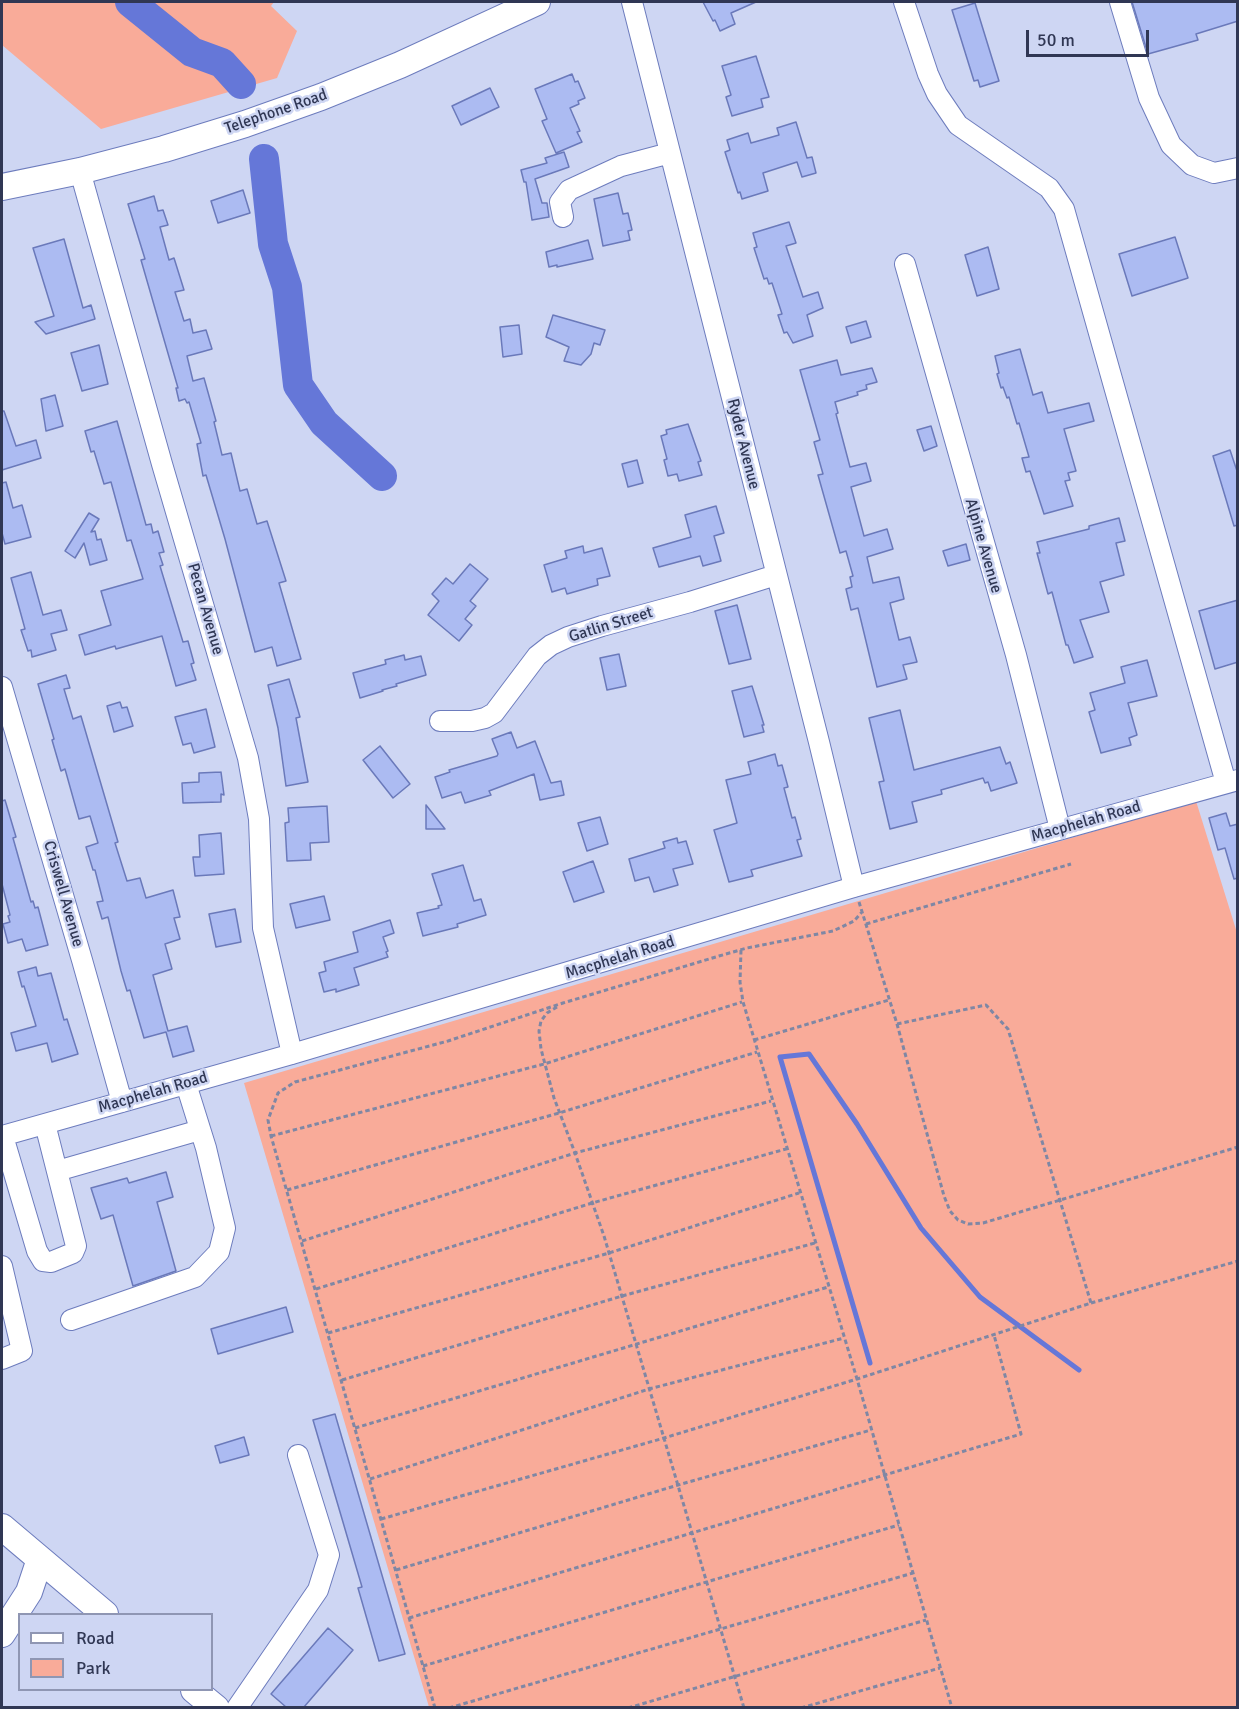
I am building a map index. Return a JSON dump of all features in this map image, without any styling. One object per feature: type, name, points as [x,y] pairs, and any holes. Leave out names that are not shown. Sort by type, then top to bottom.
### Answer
[{"type":"main road","name":"Telephone Road","points":[[2,187],[80,171],[164,149],[245,124],[321,97],[400,65],[537,2]]},
{"type":"main road","points":[[2,1527],[104,1613]]},
{"type":"main road","points":[[2,1635],[29,1593],[40,1559]]},
{"type":"main road","points":[[196,1691],[216,1707]]},
{"type":"street","name":"Ryder Avenue","points":[[632,2],[854,887]]},
{"type":"street","points":[[904,2],[928,74],[937,94],[958,125],[1049,188],[1064,209],[1232,782]]},
{"type":"street","points":[[1120,2],[1149,98],[1171,145],[1192,165],[1214,172],[1238,168]]},
{"type":"street","points":[[563,217],[560,202],[569,190],[621,166],[670,153]]},
{"type":"street","name":"Pecan Avenue","points":[[80,171],[248,758],[259,819],[263,928],[292,1054]]},
{"type":"street","name":"Alpine Avenue","points":[[905,264],[1016,655],[1060,829]]},
{"type":"street","name":"Gatlin Street","points":[[440,721],[472,721],[494,713],[537,656],[550,645],[568,637],[690,603],[776,575]]},
{"type":"street","name":"Criswell Avenue","points":[[2,687],[122,1102]]},
{"type":"street","name":"Macphelah Road","points":[[2,1136],[292,1054],[854,887],[1232,782]]},
{"type":"street","points":[[71,1320],[195,1277],[219,1252],[225,1228],[186,1084]]},
{"type":"street","points":[[2,1136],[37,1251],[43,1261],[51,1262],[73,1253],[76,1246],[45,1124]]},
{"type":"street","points":[[57,1171],[200,1130]]},
{"type":"street","points":[[2,1266],[22,1351],[2,1359]]},
{"type":"street","points":[[237,1707],[318,1590],[328,1555],[298,1455]]},
{"type":"path","points":[[866,925],[1071,864]]},
{"type":"path","points":[[854,887],[897,1024],[944,1196],[950,1211],[958,1220],[968,1224],[983,1223],[1238,1147]]},
{"type":"path","points":[[435,1707],[271,1136],[268,1120],[278,1094],[295,1082],[448,1041],[563,1003],[741,950],[833,931],[854,921],[862,912]]},
{"type":"path","points":[[741,950],[740,982],[743,1002],[872,1430],[952,1707]]},
{"type":"path","points":[[754,1040],[889,1000]]},
{"type":"path","points":[[271,1136],[544,1064],[743,1002]]},
{"type":"path","points":[[563,1003],[547,1013],[541,1021],[539,1031],[544,1064],[609,1253],[744,1707]]},
{"type":"path","points":[[897,1024],[986,1005],[1008,1029],[1091,1303]]},
{"type":"path","points":[[287,1190],[559,1113],[757,1052]]},
{"type":"path","points":[[302,1241],[575,1153],[771,1101]]},
{"type":"path","points":[[315,1290],[592,1203],[786,1149]]},
{"type":"path","points":[[328,1333],[609,1253],[799,1193]]},
{"type":"path","points":[[342,1380],[622,1296],[815,1243]]},
{"type":"path","points":[[381,1519],[664,1438],[1091,1303],[1238,1261]]},
{"type":"path","points":[[355,1428],[828,1287]]},
{"type":"path","points":[[409,1618],[1021,1434],[994,1335]]},
{"type":"path","points":[[370,1479],[650,1389],[844,1338]]},
{"type":"path","points":[[396,1570],[678,1485],[872,1430]]},
{"type":"path","points":[[423,1666],[899,1525]]},
{"type":"path","points":[[449,1707],[913,1573]]},
{"type":"path","points":[[628,1707],[926,1620]]},
{"type":"path","points":[[801,1707],[940,1668]]},
{"type":"green space","points":[[2,2],[274,2],[271,6],[297,31],[277,78],[101,129],[2,45]]},
{"type":"green space","points":[[1196,801],[1238,936],[1237,1707],[429,1707],[244,1083]]},
{"type":"building","points":[[703,2],[756,2],[731,13],[735,24],[720,31]]},
{"type":"building","points":[[1132,2],[1238,2],[1238,21],[1196,34],[1198,40],[1148,54]]},
{"type":"building","points":[[975,3],[999,81],[980,87],[978,80],[974,81],[952,10]]},
{"type":"building","points":[[756,56],[769,97],[761,99],[763,107],[732,116],[726,97],[731,95],[722,66]]},
{"type":"building","points":[[572,74],[575,82],[578,81],[585,98],[570,108],[582,142],[556,153],[542,121],[547,119],[535,89]]},
{"type":"building","points":[[490,88],[499,107],[461,125],[452,106]]},
{"type":"building","points":[[796,122],[807,158],[812,157],[816,173],[802,177],[797,162],[763,173],[768,191],[742,199],[725,152],[730,150],[727,140],[748,133],[751,143],[779,135],[777,128]]},
{"type":"building","points":[[564,152],[569,167],[535,179],[542,203],[547,203],[549,217],[532,220],[526,182],[524,182],[521,170],[547,163],[545,158]]},
{"type":"building","points":[[243,190],[250,213],[218,223],[211,201]]},
{"type":"building","points":[[618,193],[623,214],[628,213],[632,230],[628,231],[630,240],[603,246],[594,199]]},
{"type":"building","points":[[154,196],[158,211],[163,210],[168,225],[160,227],[169,260],[174,258],[184,290],[175,292],[184,321],[190,319],[193,333],[206,330],[212,349],[187,356],[193,381],[204,378],[216,421],[214,422],[222,455],[231,453],[240,491],[247,489],[257,524],[267,521],[286,581],[279,583],[301,659],[277,666],[272,647],[255,652],[225,539],[206,475],[203,476],[197,444],[201,443],[189,402],[187,403],[185,399],[179,401],[176,388],[178,388],[141,260],[145,259],[128,204]]},
{"type":"building","points":[[789,222],[796,243],[786,246],[803,297],[818,292],[823,308],[807,315],[813,336],[793,343],[787,332],[784,333],[778,315],[782,314],[772,283],[769,284],[767,278],[764,279],[754,248],[757,247],[753,233]]},
{"type":"building","points":[[1175,237],[1188,278],[1132,296],[1119,254]]},
{"type":"building","points":[[64,239],[83,308],[91,305],[95,319],[46,334],[35,322],[54,316],[33,248]]},
{"type":"building","points":[[588,240],[593,259],[549,267],[546,252]]},
{"type":"building","points":[[988,247],[999,289],[977,296],[965,255]]},
{"type":"building","points":[[553,315],[605,330],[600,345],[594,343],[591,354],[581,365],[564,361],[569,347],[546,337]]},
{"type":"building","points":[[866,321],[871,337],[851,343],[846,327]]},
{"type":"building","points":[[519,325],[522,354],[503,357],[500,327]]},
{"type":"building","points":[[99,345],[108,384],[82,391],[71,353]]},
{"type":"building","points":[[1020,349],[1033,395],[1042,392],[1048,413],[1089,403],[1094,421],[1064,429],[1076,471],[1068,473],[1070,480],[1065,481],[1073,506],[1044,514],[1030,471],[1026,472],[1022,458],[1029,457],[1019,423],[1017,424],[1009,397],[1007,398],[1003,387],[1001,388],[997,374],[999,373],[995,356]]},
{"type":"building","points":[[837,360],[841,375],[872,368],[877,382],[866,385],[867,389],[857,392],[858,395],[835,402],[838,413],[836,414],[850,467],[866,463],[871,481],[851,487],[864,536],[887,529],[893,549],[867,557],[873,583],[899,577],[904,599],[890,603],[899,640],[910,637],[917,662],[903,665],[907,679],[877,687],[858,608],[851,610],[846,589],[852,587],[850,577],[853,576],[846,551],[840,553],[818,475],[823,474],[814,442],[820,440],[800,370]]},
{"type":"building","points":[[55,395],[63,426],[46,431],[41,399]]},
{"type":"building","points":[[2,411],[4,411],[16,446],[36,440],[41,458],[2,470]]},
{"type":"building","points":[[117,421],[146,525],[151,524],[153,533],[158,531],[164,552],[159,553],[163,565],[160,566],[183,642],[188,641],[194,663],[191,664],[196,680],[176,686],[162,636],[85,655],[79,635],[111,625],[101,591],[143,579],[131,540],[127,541],[111,482],[104,484],[85,431]]},
{"type":"building","points":[[688,424],[701,461],[698,462],[702,475],[679,481],[677,474],[668,476],[664,460],[667,459],[661,436],[667,434],[666,430]]},
{"type":"building","points":[[931,426],[937,446],[924,451],[917,430]]},
{"type":"building","points":[[1230,450],[1238,474],[1238,525],[1234,526],[1213,456]]},
{"type":"building","points":[[637,460],[643,483],[628,487],[622,464]]},
{"type":"building","points":[[6,482],[13,508],[22,505],[31,537],[5,544],[2,533],[2,483]]},
{"type":"building","points":[[716,506],[724,533],[714,536],[721,561],[703,566],[700,556],[659,567],[653,548],[691,537],[685,515]]},
{"type":"building","points":[[89,513],[99,519],[91,532],[95,531],[97,540],[101,539],[107,560],[90,565],[84,543],[75,558],[65,551]]},
{"type":"building","points":[[1119,518],[1125,541],[1116,543],[1124,575],[1100,582],[1109,612],[1080,620],[1093,657],[1074,663],[1068,645],[1066,645],[1052,592],[1048,594],[1037,553],[1040,553],[1037,542],[1089,529],[1089,526]]},
{"type":"building","points":[[966,544],[970,560],[948,566],[943,551]]},
{"type":"building","points":[[583,546],[584,553],[602,548],[610,576],[597,579],[598,585],[567,594],[565,588],[552,592],[544,565],[567,558],[565,551]]},
{"type":"building","points":[[470,564],[488,579],[470,601],[476,606],[465,619],[472,625],[459,641],[428,615],[439,601],[432,594],[446,578],[453,584]]},
{"type":"building","points":[[31,572],[43,615],[61,610],[67,630],[51,634],[56,650],[32,657],[21,630],[25,629],[11,578]]},
{"type":"building","points":[[1238,600],[1238,662],[1215,669],[1199,611]]},
{"type":"building","points":[[737,605],[751,659],[729,664],[715,611]]},
{"type":"building","points":[[619,654],[626,686],[607,690],[600,658]]},
{"type":"building","points":[[404,655],[405,660],[421,656],[426,675],[360,698],[353,673],[386,664],[385,660]]},
{"type":"building","points":[[1147,660],[1157,696],[1128,703],[1137,735],[1129,738],[1131,745],[1101,753],[1089,712],[1095,710],[1090,693],[1125,683],[1121,667]]},
{"type":"building","points":[[66,675],[70,688],[64,689],[73,719],[81,716],[118,842],[115,843],[127,881],[140,878],[146,898],[173,890],[180,917],[174,918],[180,939],[165,944],[172,969],[153,975],[168,1031],[187,1026],[194,1051],[173,1057],[166,1032],[144,1038],[130,990],[127,991],[121,971],[108,917],[102,919],[97,902],[103,901],[86,847],[98,843],[90,816],[79,819],[65,769],[61,771],[38,684]]},
{"type":"building","points":[[289,679],[300,717],[296,718],[308,782],[286,786],[278,728],[268,685]]},
{"type":"building","points":[[752,686],[764,732],[744,737],[732,691]]},
{"type":"building","points":[[120,702],[122,708],[127,707],[133,726],[114,732],[107,706]]},
{"type":"building","points":[[206,709],[215,747],[194,753],[191,743],[183,745],[175,717]]},
{"type":"building","points":[[900,710],[914,770],[1000,747],[1006,764],[1010,762],[1017,783],[991,791],[988,782],[985,783],[983,778],[941,790],[942,794],[912,802],[917,822],[890,829],[879,782],[884,781],[869,718]]},
{"type":"building","points":[[511,732],[517,748],[535,741],[551,783],[561,781],[564,795],[540,800],[534,774],[489,791],[491,795],[465,803],[461,792],[442,798],[435,777],[450,772],[449,770],[497,756],[492,739]]},
{"type":"building","points":[[380,746],[410,784],[393,798],[363,760]]},
{"type":"building","points":[[775,754],[778,766],[782,765],[788,787],[784,788],[792,818],[795,817],[801,839],[797,840],[802,856],[751,870],[753,876],[729,882],[714,830],[737,823],[726,780],[751,774],[748,762]]},
{"type":"building","points":[[221,772],[224,795],[221,794],[221,802],[183,803],[182,783],[199,782],[199,773]]},
{"type":"building","points":[[5,800],[31,902],[33,901],[35,908],[38,907],[48,945],[26,951],[22,939],[8,943],[3,924],[10,922],[2,884],[2,801]]},
{"type":"building","points":[[426,805],[445,829],[426,829]]},
{"type":"building","points":[[327,806],[329,842],[310,843],[311,860],[287,861],[285,823],[289,822],[288,808]]},
{"type":"building","points":[[1226,813],[1230,826],[1238,824],[1238,878],[1234,879],[1225,848],[1218,850],[1209,818]]},
{"type":"building","points":[[600,817],[608,844],[587,851],[578,823]]},
{"type":"building","points":[[221,833],[224,874],[195,876],[193,857],[200,857],[199,835]]},
{"type":"building","points":[[677,838],[678,843],[686,841],[693,864],[673,869],[678,885],[654,892],[649,877],[635,881],[629,859],[665,848],[663,842]]},
{"type":"building","points":[[593,861],[604,892],[574,902],[563,872]]},
{"type":"building","points":[[463,865],[474,901],[481,899],[486,915],[457,924],[458,927],[423,936],[417,913],[439,908],[438,906],[442,905],[432,874]]},
{"type":"building","points":[[324,896],[330,920],[296,928],[290,904]]},
{"type":"building","points":[[235,909],[241,942],[216,947],[209,914]]},
{"type":"building","points":[[390,920],[394,933],[383,937],[388,957],[354,968],[359,985],[336,992],[336,989],[324,992],[319,973],[326,971],[324,962],[358,952],[353,932]]},
{"type":"building","points":[[36,967],[38,976],[51,973],[64,1020],[67,1019],[78,1054],[52,1062],[47,1043],[16,1051],[11,1033],[36,1026],[18,972]]},
{"type":"building","points":[[166,1172],[173,1197],[157,1202],[176,1271],[133,1286],[113,1215],[101,1219],[91,1188],[127,1178],[129,1183]]},
{"type":"building","points":[[286,1307],[293,1332],[218,1354],[211,1329]]},
{"type":"building","points":[[335,1414],[405,1654],[379,1661],[358,1588],[362,1587],[313,1420]]},
{"type":"building","points":[[244,1437],[249,1455],[220,1463],[215,1446]]},
{"type":"building","points":[[328,1628],[353,1650],[304,1707],[286,1707],[271,1694]]},
{"type":"waterway","points":[[130,2],[192,52],[222,63],[241,84]]},
{"type":"waterway","points":[[264,159],[273,244],[287,287],[298,385],[324,423],[382,476]]},
{"type":"waterway","points":[[870,1363],[780,1057],[809,1054],[857,1124],[921,1228],[980,1297],[1079,1370]]}]
